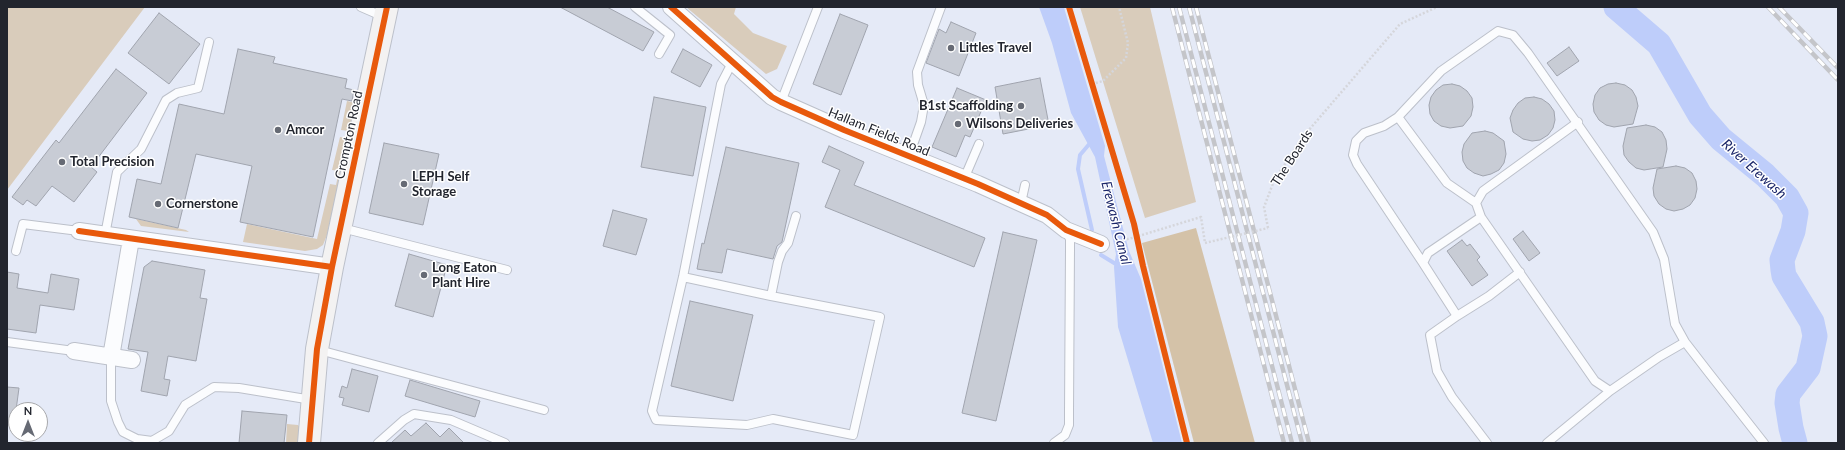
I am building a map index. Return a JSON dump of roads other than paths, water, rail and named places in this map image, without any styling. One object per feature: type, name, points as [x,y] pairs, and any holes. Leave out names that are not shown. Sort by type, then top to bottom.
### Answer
[{"type":"street","name":"Hallam Fields Road","points":[[671,7],[772,97],[780,102],[1021,203],[1047,215],[1066,230],[1104,243]]},
{"type":"street","name":"Crompton Road","points":[[309,443],[317,349],[332,267],[386,12]]},
{"type":"street","points":[[79,231],[332,267]]},
{"type":"street","points":[[111,357],[131,239]]},
{"type":"street","points":[[74,351],[132,360]]},
{"type":"lane","points":[[361,7],[386,12]]},
{"type":"lane","points":[[635,7],[670,35],[659,54]]},
{"type":"lane","points":[[780,102],[818,7]]},
{"type":"lane","points":[[909,156],[921,122],[924,105],[918,85],[917,72],[941,7]]},
{"type":"lane","points":[[1457,316],[1356,164],[1353,155],[1356,141],[1364,133],[1384,126],[1398,117],[1441,71],[1498,31],[1513,35],[1528,53],[1578,122],[1653,232],[1664,260],[1675,324],[1685,342],[1764,443]]},
{"type":"lane","points":[[105,235],[117,172],[141,149],[166,100],[177,93],[198,88],[209,42]]},
{"type":"lane","points":[[683,277],[880,317],[853,435],[773,419],[747,425],[656,420],[652,410],[683,277],[721,84],[733,61]]},
{"type":"lane","points":[[1398,117],[1446,183],[1476,203],[1481,217],[1596,380],[1610,391]]},
{"type":"lane","points":[[1476,203],[1483,191],[1578,122]]},
{"type":"lane","points":[[964,179],[979,144]]},
{"type":"lane","points":[[1021,203],[1025,185]]},
{"type":"lane","points":[[771,296],[778,262],[782,251],[788,243],[796,216]]},
{"type":"lane","points":[[1423,263],[1428,253],[1481,217]]},
{"type":"lane","points":[[16,252],[23,224],[79,231]]},
{"type":"lane","points":[[340,228],[507,270]]},
{"type":"lane","points":[[1054,443],[1065,435],[1068,425],[1069,412],[1070,239],[1066,230]]},
{"type":"lane","points":[[1487,443],[1452,397],[1437,371],[1430,335],[1489,296],[1520,272]]},
{"type":"lane","points":[[7,342],[74,351]]},
{"type":"lane","points":[[1548,443],[1610,391],[1659,356],[1685,342]]},
{"type":"lane","points":[[317,349],[544,410]]},
{"type":"lane","points":[[111,357],[111,401],[113,408],[123,432],[137,439],[152,441],[169,431],[185,406],[214,387],[240,388],[312,400]]},
{"type":"lane","points":[[378,443],[404,420],[414,414],[452,420],[505,443]]},
{"type":"water","name":"Erewash Canal","points":[[1039,7],[1064,7],[1105,146],[1104,156],[1129,251],[1141,279],[1182,443],[1153,443],[1118,327],[1114,267],[1116,254],[1095,157],[1071,113],[1052,43]]},
{"type":"waterway","name":"River Erewash","points":[[1616,7],[1659,44],[1700,115],[1721,139],[1765,175],[1787,197],[1796,213],[1793,231],[1782,260],[1783,270],[1784,276],[1812,322],[1815,336],[1808,368],[1788,394],[1787,403],[1795,443]]},
{"type":"waterway","points":[[1091,142],[1080,155],[1078,169],[1092,230]]},
{"type":"waterway","name":"Erewash Canal","points":[[1101,255],[1119,266]]},
{"type":"railway","points":[[1172,7],[1284,443]]},
{"type":"railway","points":[[1179,7],[1292,443]]},
{"type":"railway","points":[[1189,7],[1302,443]]},
{"type":"railway","points":[[1196,7],[1309,443]]},
{"type":"railway","points":[[1768,7],[1838,80]]},
{"type":"railway","points":[[1779,7],[1838,68]]},
{"type":"place","name":"Littles Travel","points":[[951,48]]},
{"type":"place","name":"B1st Scaffolding","points":[[1021,106]]},
{"type":"place","name":"Wilsons Deliveries","points":[[958,124]]},
{"type":"place","name":"Amcor","points":[[278,130]]},
{"type":"place","name":"Total Precision","points":[[62,162]]},
{"type":"place","name":"LEPH Self Storage","points":[[404,184]]},
{"type":"place","name":"Cornerstone","points":[[158,204]]},
{"type":"place","name":"Long Eaton Plant Hire","points":[[424,275]]}]
